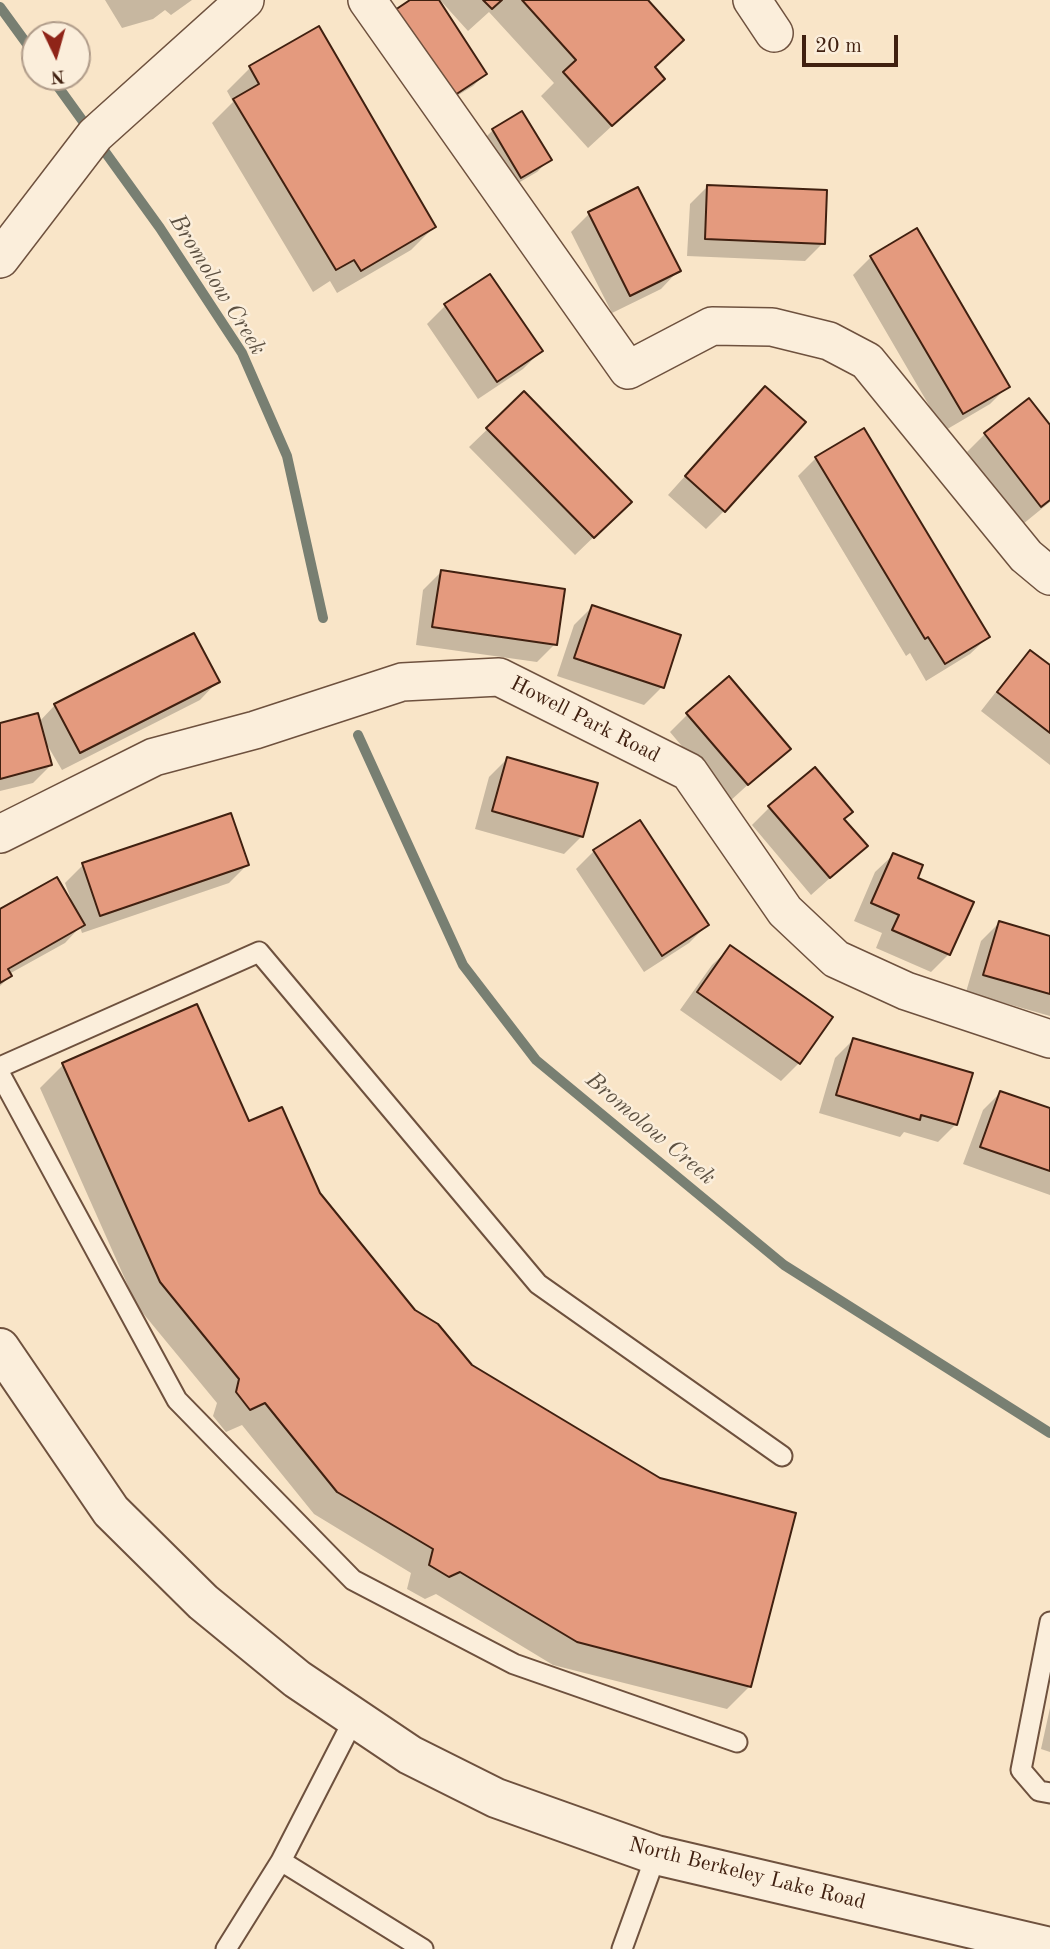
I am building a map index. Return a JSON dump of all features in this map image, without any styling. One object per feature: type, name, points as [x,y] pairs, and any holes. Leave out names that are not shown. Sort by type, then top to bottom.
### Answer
[{"type":"street","points":[[0,259],[96,135],[245,0]]},
{"type":"street","points":[[367,0],[628,370],[712,326],[772,327],[829,341],[867,361],[1026,556],[1050,576]]},
{"type":"street","points":[[752,0],[774,33]]},
{"type":"street","name":"Howell Park Road","points":[[0,834],[153,757],[255,730],[402,682],[499,677],[689,772],[785,911],[836,959],[906,991],[1050,1039]]},
{"type":"street","name":"North Berkeley Lake Road","points":[[0,1348],[111,1511],[203,1602],[297,1679],[410,1755],[496,1798],[656,1855],[1050,1947]]},
{"type":"lane","points":[[0,1067],[259,952],[538,1284],[782,1456]]},
{"type":"lane","points":[[0,1074],[177,1400],[353,1580],[514,1664],[737,1742]]},
{"type":"lane","points":[[1050,1622],[1021,1770],[1039,1791],[1050,1793]]},
{"type":"lane","points":[[226,1949],[281,1861],[354,1719]]},
{"type":"lane","points":[[622,1949],[656,1855]]},
{"type":"lane","points":[[281,1861],[423,1949]]},
{"type":"building","points":[[410,0],[439,0],[487,74],[452,97],[395,10]]},
{"type":"building","points":[[483,0],[502,0],[492,9]]},
{"type":"building","points":[[522,0],[648,0],[684,40],[655,67],[665,79],[612,126],[563,72],[576,60]]},
{"type":"building","points":[[319,26],[436,227],[361,271],[354,260],[336,270],[233,99],[259,84],[249,66]]},
{"type":"building","points":[[522,111],[552,160],[521,178],[492,129]]},
{"type":"building","points":[[707,185],[827,190],[825,244],[705,239]]},
{"type":"building","points":[[638,187],[681,271],[630,296],[588,212]]},
{"type":"building","points":[[917,228],[1010,387],[963,414],[870,256]]},
{"type":"building","points":[[490,274],[543,351],[497,382],[444,304]]},
{"type":"building","points":[[765,386],[806,422],[725,512],[685,476]]},
{"type":"building","points":[[524,391],[632,502],[594,538],[486,428]]},
{"type":"building","points":[[1029,398],[1050,425],[1050,500],[1041,507],[984,433]]},
{"type":"building","points":[[864,428],[990,637],[945,664],[928,637],[925,639],[815,457]]},
{"type":"building","points":[[441,570],[565,589],[557,645],[432,627]]},
{"type":"building","points":[[592,605],[681,635],[664,688],[574,658]]},
{"type":"building","points":[[194,633],[220,682],[80,753],[54,704]]},
{"type":"building","points":[[1030,650],[1050,665],[1050,733],[997,692]]},
{"type":"building","points":[[729,676],[791,749],[748,785],[686,713]]},
{"type":"building","points":[[38,713],[52,765],[0,779],[0,723]]},
{"type":"building","points":[[507,757],[598,783],[583,837],[492,811]]},
{"type":"building","points":[[815,767],[853,812],[844,819],[868,846],[830,878],[768,806]]},
{"type":"building","points":[[231,813],[249,865],[100,916],[82,863]]},
{"type":"building","points":[[640,820],[709,925],[662,956],[593,850]]},
{"type":"building","points":[[893,853],[923,865],[918,878],[974,902],[950,955],[892,930],[899,915],[871,903]]},
{"type":"building","points":[[57,877],[85,925],[8,969],[12,976],[0,983],[0,909]]},
{"type":"building","points":[[999,921],[1050,936],[1050,994],[983,975]]},
{"type":"building","points":[[730,945],[833,1017],[800,1064],[697,992]]},
{"type":"building","points":[[197,1004],[249,1121],[282,1107],[320,1193],[415,1310],[438,1324],[472,1365],[660,1478],[796,1513],[751,1687],[577,1642],[460,1572],[449,1577],[429,1565],[433,1549],[337,1492],[265,1403],[250,1410],[236,1392],[239,1379],[160,1282],[62,1063]]},
{"type":"building","points":[[853,1038],[973,1073],[957,1125],[921,1115],[920,1120],[836,1095]]},
{"type":"building","points":[[1000,1091],[1050,1108],[1050,1171],[980,1147]]},
{"type":"waterway","name":"Bromolow Creek","points":[[0,7],[21,36]]},
{"type":"waterway","name":"Bromolow Creek","points":[[61,91],[160,228],[242,353],[287,456],[323,618]]},
{"type":"waterway","name":"Bromolow Creek","points":[[358,735],[463,965],[536,1060],[784,1265],[1050,1433]]}]
